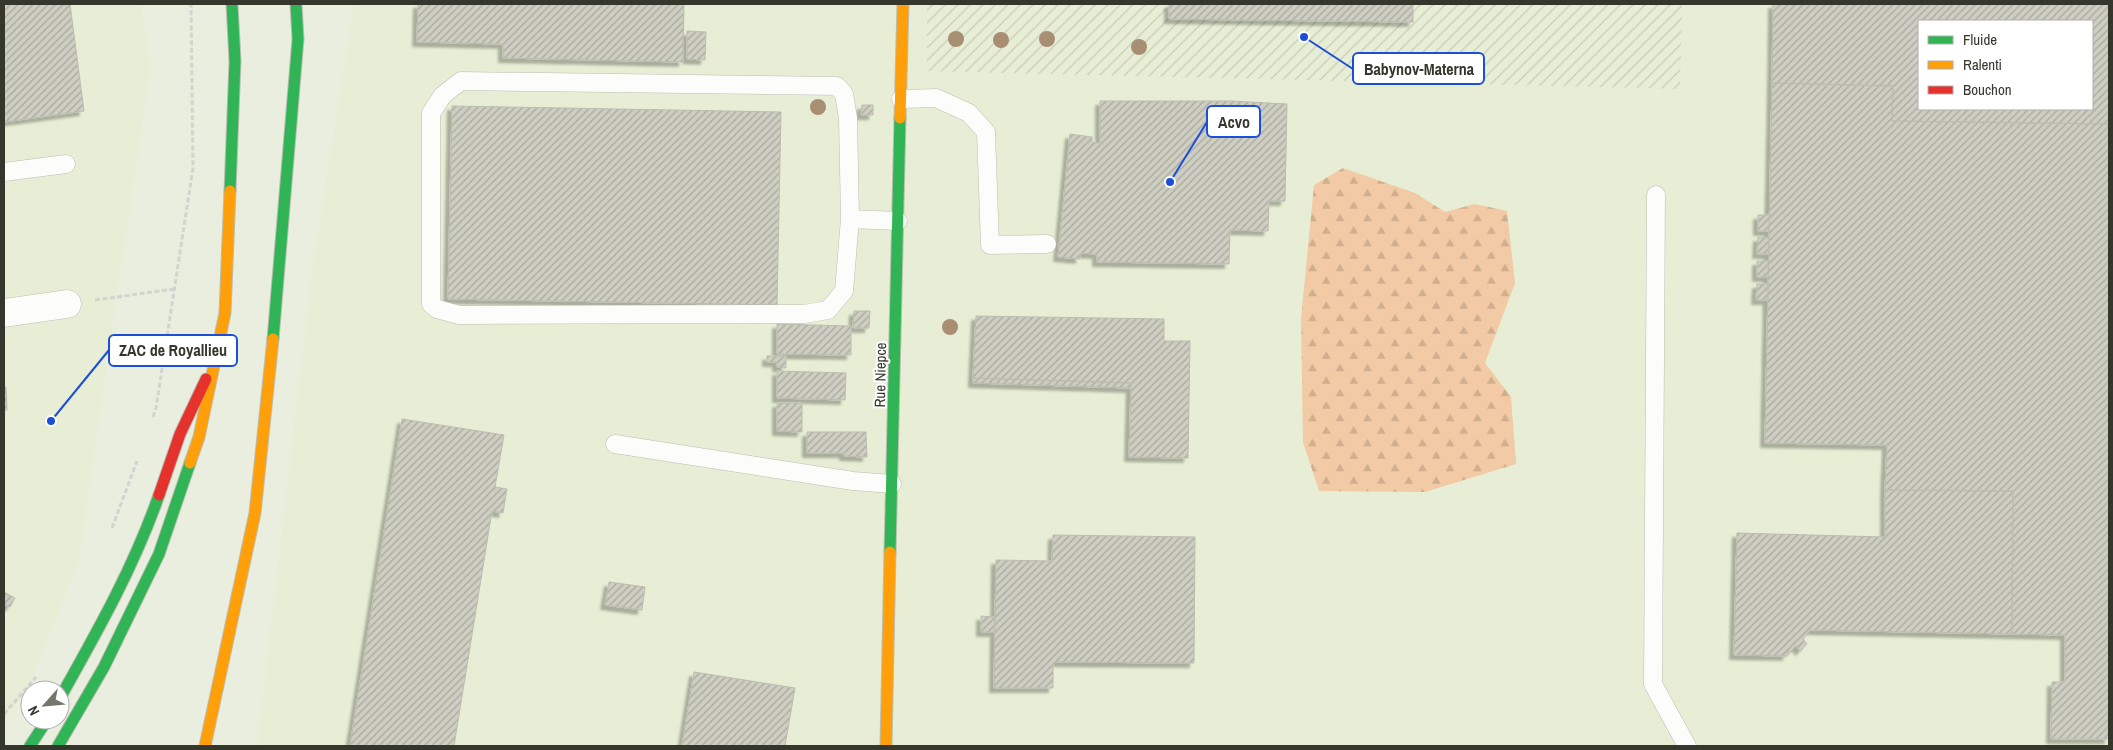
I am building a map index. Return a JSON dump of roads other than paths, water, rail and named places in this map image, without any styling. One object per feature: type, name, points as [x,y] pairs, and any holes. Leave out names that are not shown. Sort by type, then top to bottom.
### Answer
[{"type":"main road","points":[[58,746],[104,667],[159,554],[199,436],[225,314],[234,61],[232,4]]},
{"type":"main road","points":[[205,746],[255,513],[279,274],[298,39],[296,4]]},
{"type":"main road","name":"Rue Niepce","points":[[886,746],[903,4]]},
{"type":"main road","points":[[70,680],[108,612],[148,527],[180,434],[215,357]]},
{"type":"main road","points":[[30,746],[41,730]]},
{"type":"street","points":[[4,312],[67,304]]},
{"type":"lane","points":[[461,81],[837,86],[844,94],[848,118],[850,219],[844,291],[828,310],[804,314],[459,315],[437,309],[431,304],[431,112],[443,95],[461,81]]},
{"type":"lane","points":[[901,99],[936,98],[969,113],[986,132],[990,245],[1047,244]]},
{"type":"lane","points":[[4,172],[66,164]]},
{"type":"lane","points":[[1656,195],[1652,684],[1687,746]]},
{"type":"lane","points":[[850,219],[898,221]]},
{"type":"lane","points":[[615,444],[853,481],[892,484]]},
{"type":"lane","points":[[19,746],[38,730]]},
{"type":"place","name":"Babynov-Materna","points":[[1304,37]]},
{"type":"place","name":"Acvo","points":[[1170,182]]},
{"type":"place","name":"ZAC de Royallieu","points":[[51,421]]}]
